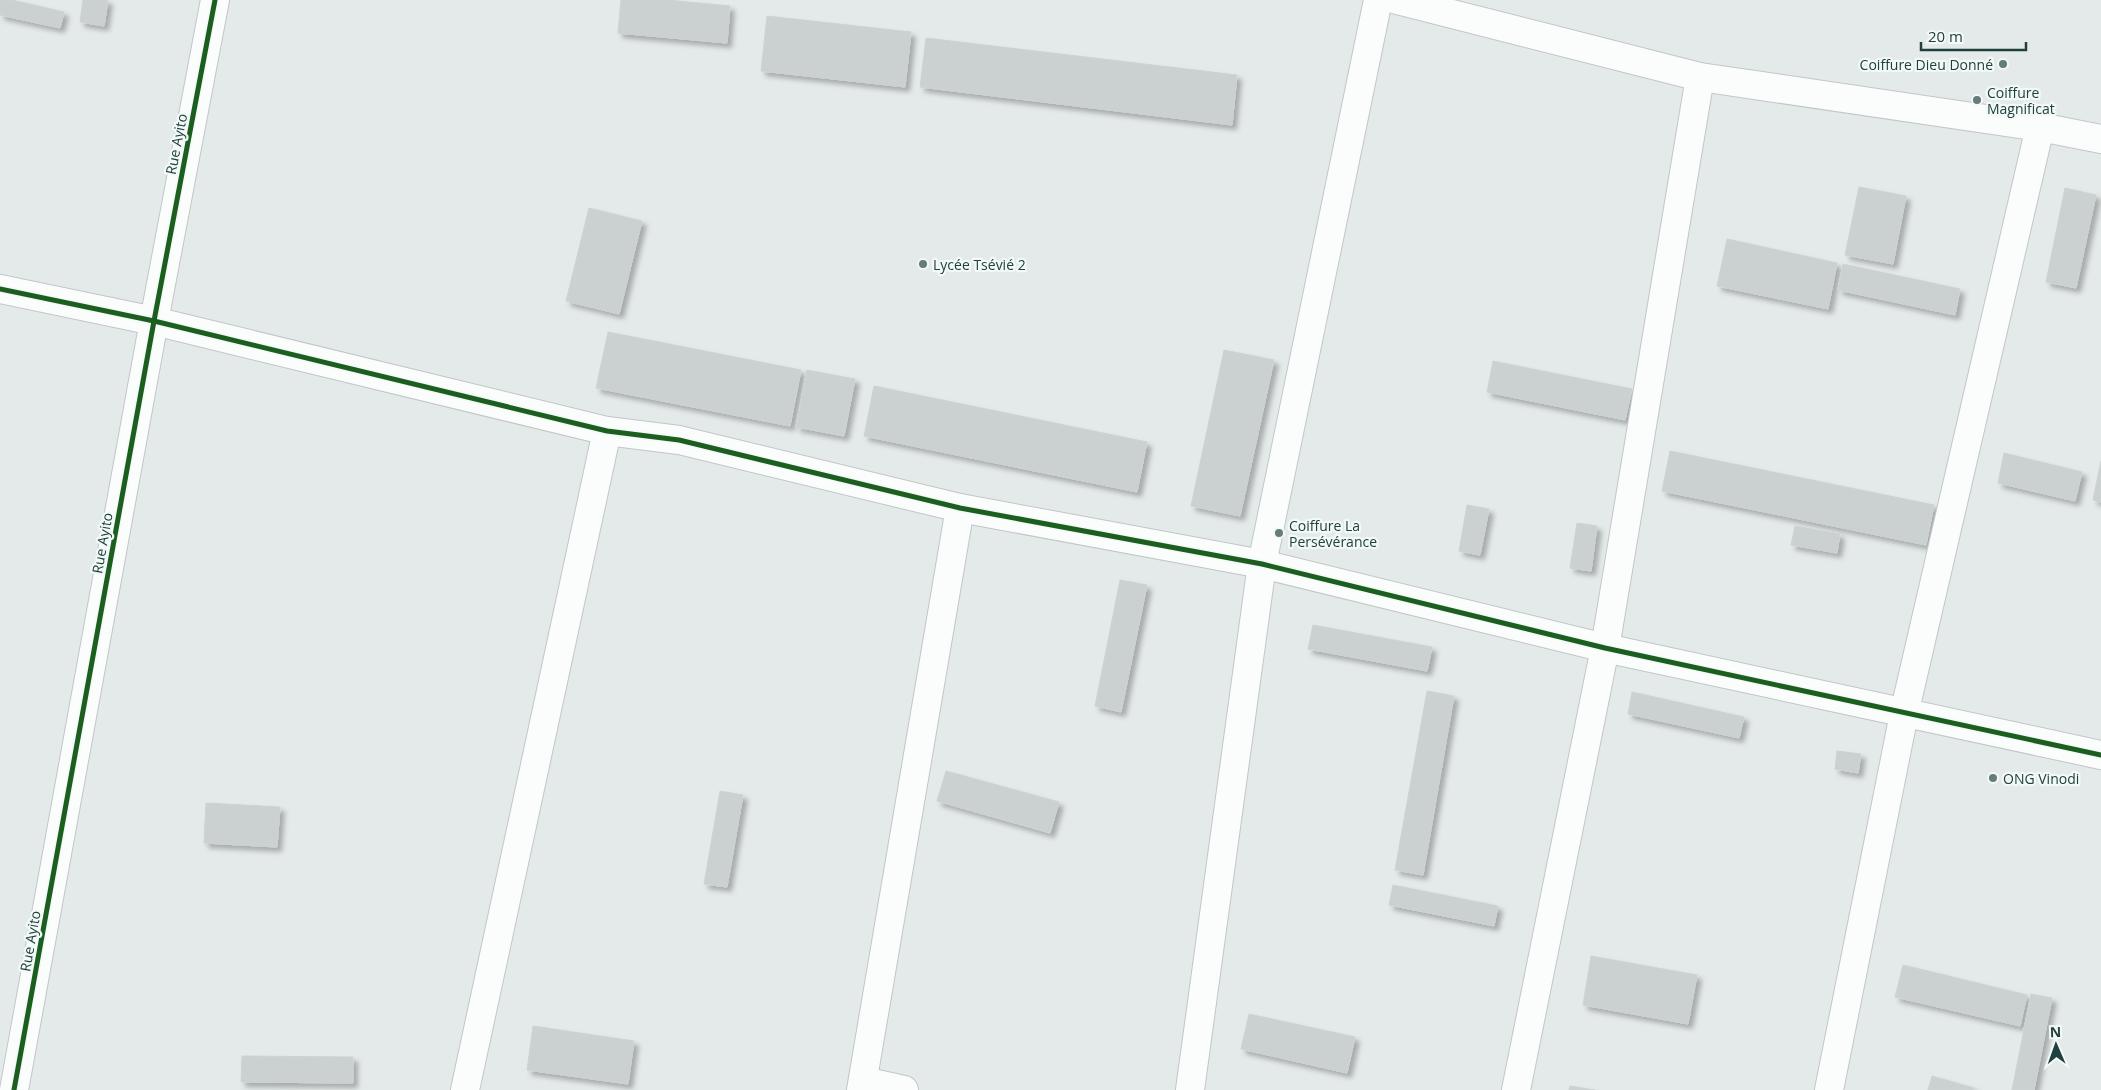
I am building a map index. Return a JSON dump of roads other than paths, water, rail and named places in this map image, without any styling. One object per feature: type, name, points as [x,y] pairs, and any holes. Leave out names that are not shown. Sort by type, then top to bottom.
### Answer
[{"type":"street","name":"Rue Ayito","points":[[14,1090],[154,321],[215,0]]},
{"type":"street","points":[[1190,1090],[1262,564],[1378,0]]},
{"type":"street","points":[[1397,0],[1700,77],[2040,127],[2101,139]]},
{"type":"street","points":[[1516,1090],[1605,648],[1700,77]]},
{"type":"street","points":[[1830,1090],[1904,714],[2040,127]]},
{"type":"street","points":[[0,289],[154,321],[607,431],[679,440],[960,508],[1262,564],[1605,648],[2101,755]]},
{"type":"street","points":[[465,1090],[607,431]]},
{"type":"street","points":[[904,1090],[862,1086],[960,508]]},
{"type":"place","name":"Coiffure Dieu Donné","points":[[2003,64]]},
{"type":"place","name":"Coiffure Magnificat","points":[[1977,100]]},
{"type":"place","name":"Lycée Tsévié 2","points":[[923,264]]},
{"type":"place","name":"Coiffure La Persévérance","points":[[1279,533]]},
{"type":"place","name":"ONG Vinodi","points":[[1993,778]]}]
